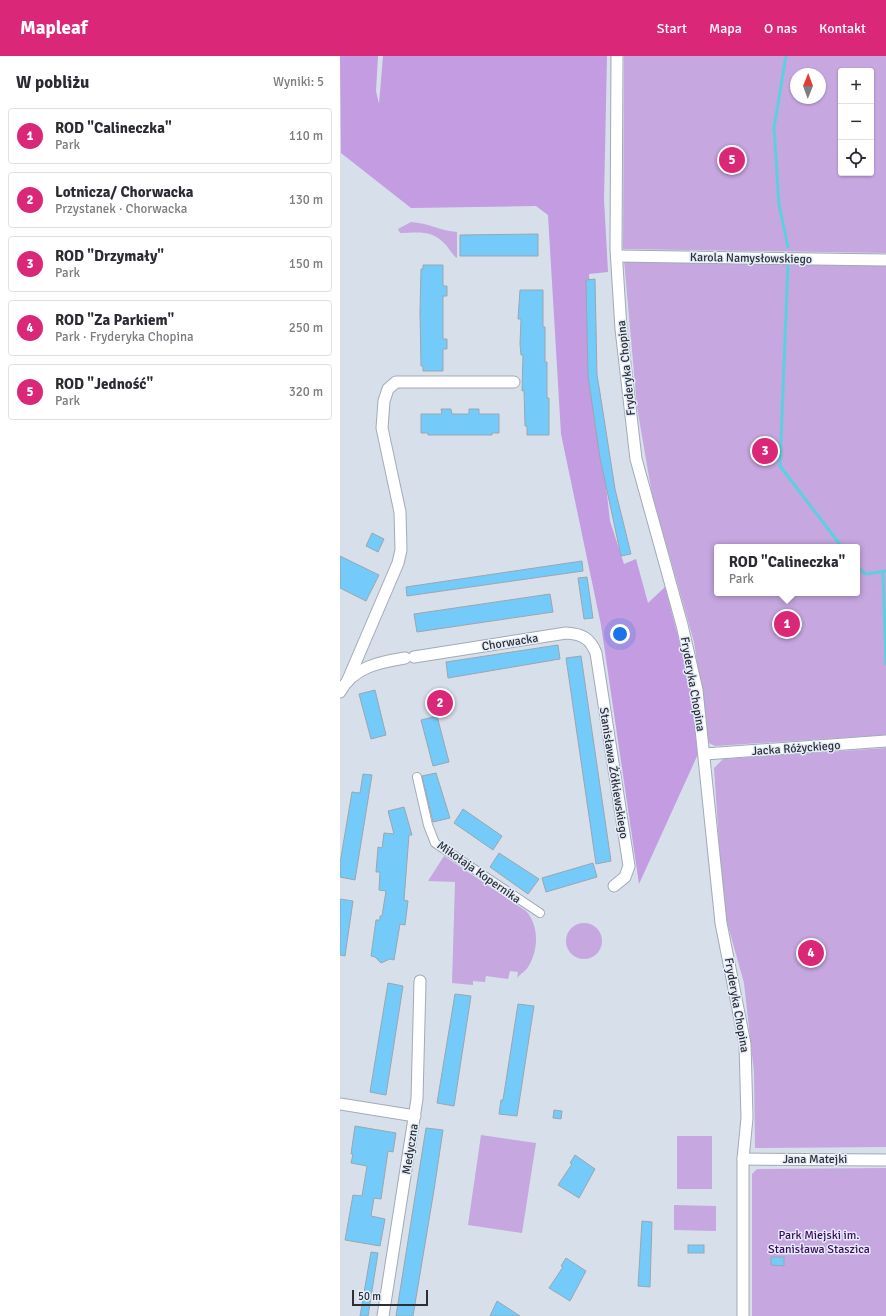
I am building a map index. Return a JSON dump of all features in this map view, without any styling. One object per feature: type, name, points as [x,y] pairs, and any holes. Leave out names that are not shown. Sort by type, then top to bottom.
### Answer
[{"type":"street","name":"Fryderyka Chopina","points":[[617,56],[617,256],[621,329],[636,459],[691,659],[697,690],[705,754],[721,923],[746,1048],[747,1118],[743,1159],[743,1316]]},
{"type":"street","name":"Karola Namysłowskiego","points":[[617,256],[886,260]]},
{"type":"street","points":[[340,692],[347,682],[396,571],[400,550],[400,512],[382,428],[384,402],[388,389],[396,382],[514,382]]},
{"type":"street","name":"Chorwacka","points":[[347,682],[368,666],[410,657],[566,633],[587,638],[596,653]]},
{"type":"street","name":"Stanisława Żółkiewskiego","points":[[596,653],[629,866],[626,877],[614,886]]},
{"type":"street","name":"Jacka Różyckiego","points":[[705,754],[886,741]]},
{"type":"street","name":"Mikołaja Kopernika","points":[[418,777],[428,825],[435,843],[540,913]]},
{"type":"street","name":"Medyczna","points":[[383,1316],[417,1099],[420,981]]},
{"type":"street","points":[[340,1104],[415,1116]]},
{"type":"street","name":"Jana Matejki","points":[[743,1159],[886,1160]]},
{"type":"green space","points":[[624,56],[886,56],[886,253],[623,249]]},
{"type":"green space","points":[[411,222],[457,232],[457,258],[440,239],[434,236],[424,233],[400,233],[398,229]]},
{"type":"green space","points":[[624,260],[886,263],[886,735],[715,746],[709,743],[694,642],[652,494],[637,407]]},
{"type":"green space","points":[[886,748],[886,1147],[755,1148],[754,1072],[744,983],[727,922],[720,858],[714,768],[723,759]]},
{"type":"green space","points":[[444,856],[526,911],[530,917],[535,930],[536,946],[532,960],[527,968],[517,978],[518,972],[510,971],[508,979],[486,976],[485,982],[473,981],[473,985],[452,983],[455,882],[428,881]]},
{"type":"green space","points":[[588,923],[597,928],[601,934],[601,948],[597,954],[588,959],[580,959],[571,954],[567,948],[566,937],[571,928],[577,924]]},
{"type":"green space","points":[[481,1135],[536,1143],[522,1233],[468,1225]]},
{"type":"green space","points":[[677,1136],[712,1136],[712,1189],[677,1189]]},
{"type":"green space","name":"Park Miejski im. Stanisława Staszica","points":[[886,1168],[886,1316],[752,1316],[752,1174],[757,1169]]},
{"type":"green space","points":[[674,1205],[716,1206],[716,1231],[674,1230]]},
{"type":"shaded area","points":[[340,56],[378,56],[376,91],[379,104],[383,56],[607,56],[604,199],[608,272],[589,274],[598,415],[610,521],[624,564],[636,559],[648,603],[665,587],[694,698],[698,754],[639,884],[601,625],[561,434],[548,215],[536,206],[411,208],[341,153]]},
{"type":"building","points":[[538,234],[538,256],[460,256],[460,235]]},
{"type":"building","points":[[423,265],[443,265],[443,286],[447,286],[447,296],[443,296],[443,339],[447,339],[447,349],[443,349],[443,371],[423,371],[423,366],[421,366],[420,312],[421,269],[423,269]]},
{"type":"building","points":[[595,279],[597,375],[615,489],[631,554],[621,556],[600,458],[588,376],[586,280]]},
{"type":"building","points":[[520,290],[543,290],[543,327],[545,327],[545,362],[547,362],[547,398],[549,398],[549,435],[527,435],[527,426],[525,426],[524,390],[522,391],[523,355],[521,355],[520,344],[521,319],[518,319]]},
{"type":"building","points":[[441,409],[451,409],[452,414],[469,414],[469,409],[479,409],[479,414],[499,414],[499,433],[492,433],[492,435],[428,435],[428,433],[421,433],[421,414],[442,414]]},
{"type":"building","points":[[372,533],[384,539],[378,552],[366,546]]},
{"type":"building","points":[[340,556],[379,575],[366,601],[340,588]]},
{"type":"building","points":[[582,561],[583,571],[407,596],[406,587]]},
{"type":"building","points":[[587,577],[593,618],[584,619],[578,578]]},
{"type":"building","points":[[550,594],[553,612],[417,632],[414,614]]},
{"type":"building","points":[[558,645],[560,659],[448,678],[446,662]]},
{"type":"building","points":[[581,656],[611,861],[596,864],[566,658]]},
{"type":"building","points":[[375,690],[386,735],[371,739],[359,694]]},
{"type":"building","points":[[437,716],[449,762],[433,766],[421,720]]},
{"type":"building","points":[[436,773],[450,818],[433,822],[422,776]]},
{"type":"building","points":[[363,774],[372,775],[355,880],[340,877],[340,863],[352,792],[360,793]]},
{"type":"building","points":[[404,807],[412,835],[409,835],[404,900],[408,901],[405,925],[400,924],[394,960],[390,959],[381,963],[375,957],[371,956],[376,920],[380,920],[380,916],[382,916],[386,891],[379,890],[380,872],[376,872],[378,847],[382,848],[384,833],[394,834],[388,811]]},
{"type":"building","points":[[463,809],[502,836],[493,850],[454,823]]},
{"type":"building","points":[[499,853],[539,879],[528,894],[490,867]]},
{"type":"building","points":[[593,863],[597,877],[546,892],[542,878]]},
{"type":"building","points":[[340,899],[353,901],[345,956],[340,955]]},
{"type":"building","points":[[388,983],[403,986],[386,1095],[370,1092]]},
{"type":"building","points":[[455,994],[471,996],[454,1106],[437,1103]]},
{"type":"building","points":[[518,1004],[534,1006],[517,1116],[499,1114],[501,1100],[503,1100]]},
{"type":"building","points":[[554,1110],[562,1111],[561,1119],[553,1118]]},
{"type":"building","points":[[355,1126],[396,1133],[393,1152],[388,1151],[381,1199],[374,1198],[371,1216],[385,1219],[380,1246],[345,1240],[353,1195],[362,1196],[367,1166],[351,1163]]},
{"type":"building","points":[[426,1128],[443,1130],[434,1190],[413,1316],[396,1316]]},
{"type":"building","points":[[575,1155],[595,1169],[579,1198],[558,1185],[572,1164],[570,1163]]},
{"type":"building","points":[[642,1221],[652,1222],[650,1287],[638,1286]]},
{"type":"building","points":[[688,1245],[704,1245],[704,1253],[688,1253]]},
{"type":"building","points":[[371,1252],[378,1253],[368,1316],[360,1316]]},
{"type":"building","points":[[771,1257],[784,1257],[784,1266],[771,1265]]},
{"type":"building","points":[[566,1258],[586,1271],[570,1301],[549,1288],[563,1267],[561,1266]]},
{"type":"building","points":[[497,1301],[520,1316],[490,1316]]},
{"type":"waterway","points":[[786,56],[774,128],[779,205],[788,247]]},
{"type":"waterway","points":[[788,263],[780,466],[840,544]]},
{"type":"waterway","points":[[860,569],[866,574],[886,571]]},
{"type":"waterway","points":[[883,572],[886,664]]},
{"type":"place","name":"ROD \"Jedność\"","points":[[732,160]]},
{"type":"place","name":"ROD \"Drzymały\"","points":[[765,451]]},
{"type":"place","name":"ROD \"Calineczka\"","points":[[787,624]]},
{"type":"place","name":"Lotnicza/ Chorwacka","points":[[440,703]]},
{"type":"place","name":"ROD \"Za Parkiem\"","points":[[811,953]]}]
